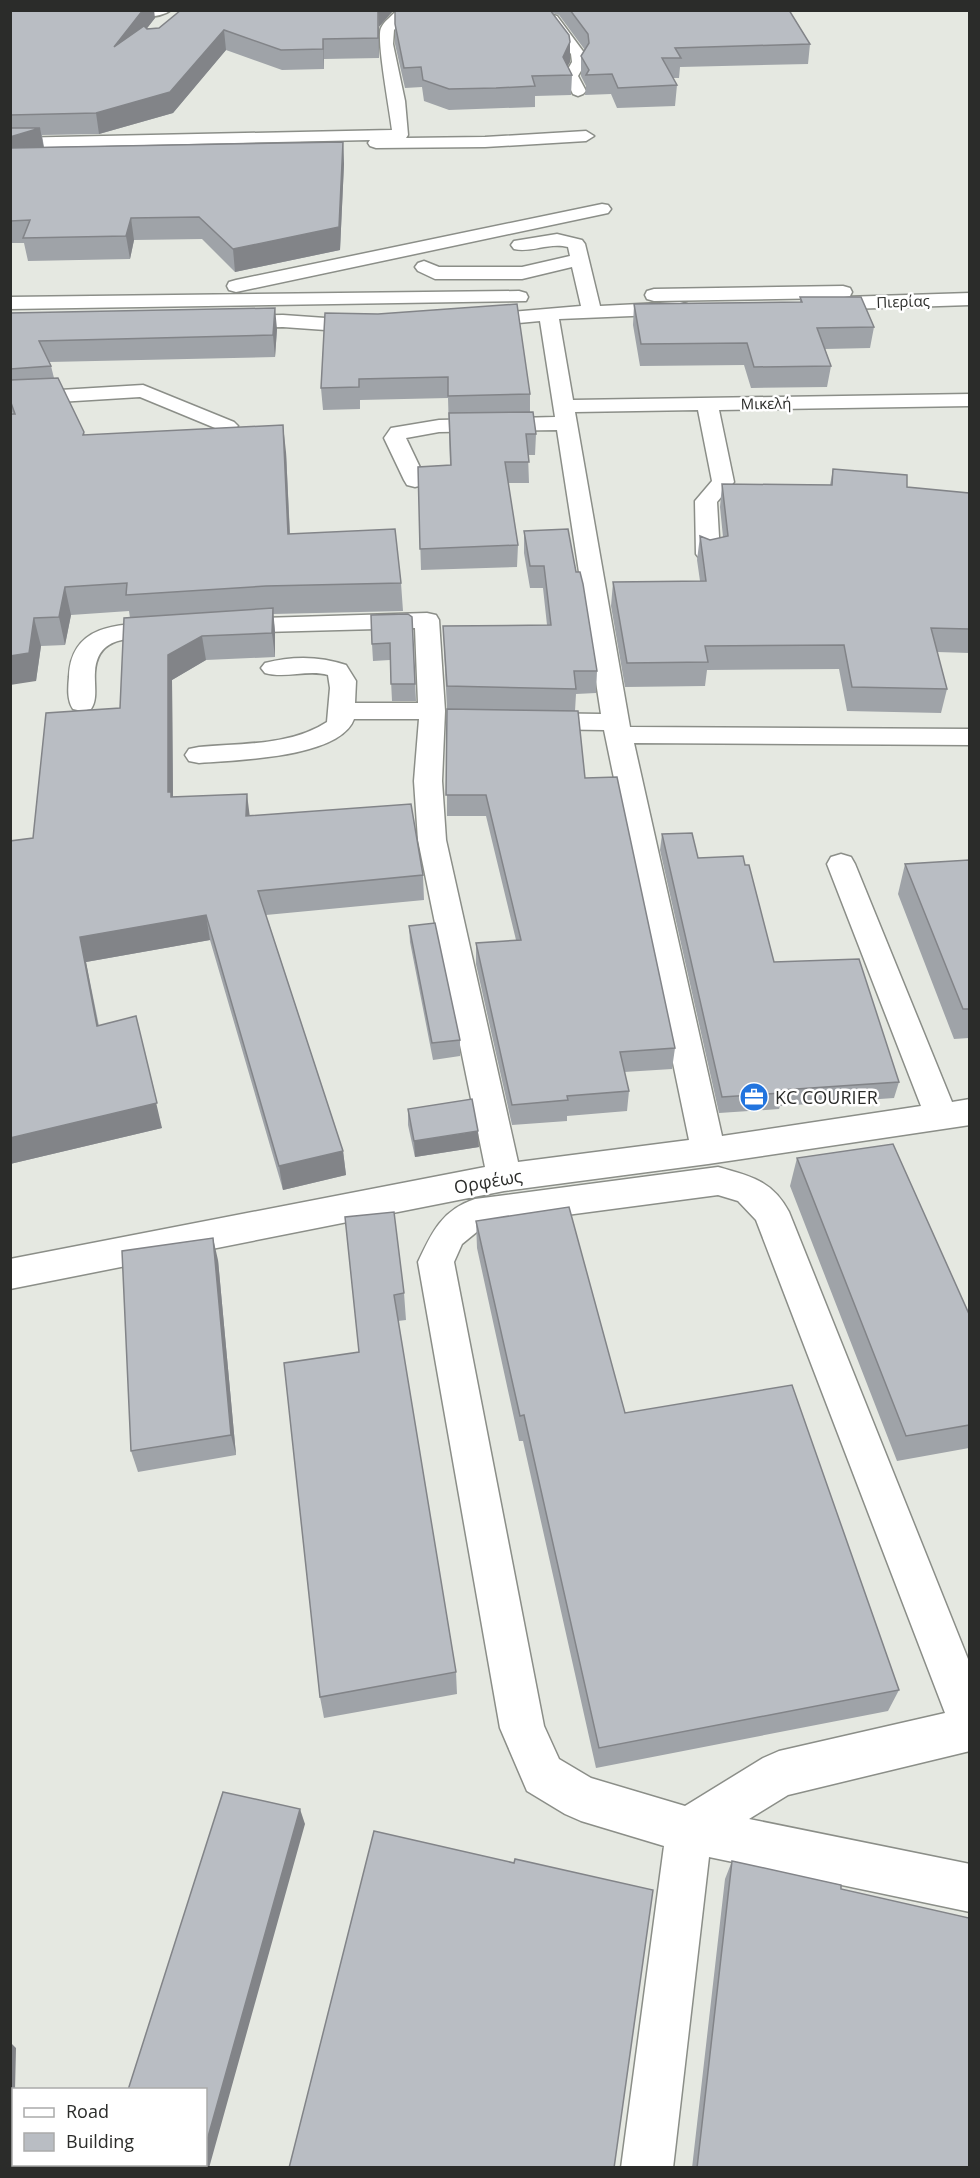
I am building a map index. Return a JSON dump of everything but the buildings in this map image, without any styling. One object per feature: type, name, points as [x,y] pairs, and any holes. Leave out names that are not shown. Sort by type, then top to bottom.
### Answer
[{"type":"street","points":[[126,10],[151,13],[164,10]]},
{"type":"street","points":[[10,143],[400,135],[386,44],[387,29],[405,10]]},
{"type":"street","points":[[490,10],[542,16],[554,21],[578,54],[579,62],[571,76],[578,91]]},
{"type":"street","points":[[10,129],[126,126]]},
{"type":"street","points":[[10,149],[485,142],[586,136]]},
{"type":"street","points":[[104,303],[154,299],[235,286],[602,209]]},
{"type":"street","points":[[502,249],[557,239],[576,244],[591,304]]},
{"type":"street","points":[[402,272],[480,254]]},
{"type":"street","points":[[424,267],[435,273],[522,273],[581,259]]},
{"type":"street","points":[[10,303],[591,304],[878,291],[969,293]]},
{"type":"street","name":"Πιερίας","points":[[450,322],[549,315],[591,304],[969,299]]},
{"type":"street","points":[[549,315],[618,729],[708,1150]]},
{"type":"street","points":[[212,322],[283,321],[388,327]]},
{"type":"street","points":[[10,399],[143,391],[227,426]]},
{"type":"street","name":"Μικελή","points":[[416,480],[394,438],[399,433],[439,426],[707,404],[969,400]]},
{"type":"street","points":[[707,404],[723,482],[706,501],[708,554]]},
{"type":"street","points":[[82,703],[84,657],[92,642],[112,634],[269,623],[427,620],[440,716],[428,781],[432,840],[504,1177]]},
{"type":"street","points":[[199,755],[276,747],[317,737],[336,728],[341,719],[344,681],[338,670],[321,665],[274,668]]},
{"type":"street","points":[[342,711],[440,716]]},
{"type":"street","points":[[513,720],[618,729],[969,737]]},
{"type":"street","points":[[841,864],[962,1114]]},
{"type":"street","name":"Ορφέως","points":[[10,1274],[504,1177],[962,1114]]},
{"type":"street","points":[[969,1720],[771,1212],[750,1190],[718,1181],[475,1213],[449,1234],[436,1262],[522,1728],[543,1775],[581,1798],[689,1830],[969,1888]]},
{"type":"street","points":[[689,1830],[780,1774],[969,1729]]},
{"type":"street","points":[[647,2168],[689,1830]]},
{"type":"place","name":"KC COURIER","points":[[754,1097]]}]
